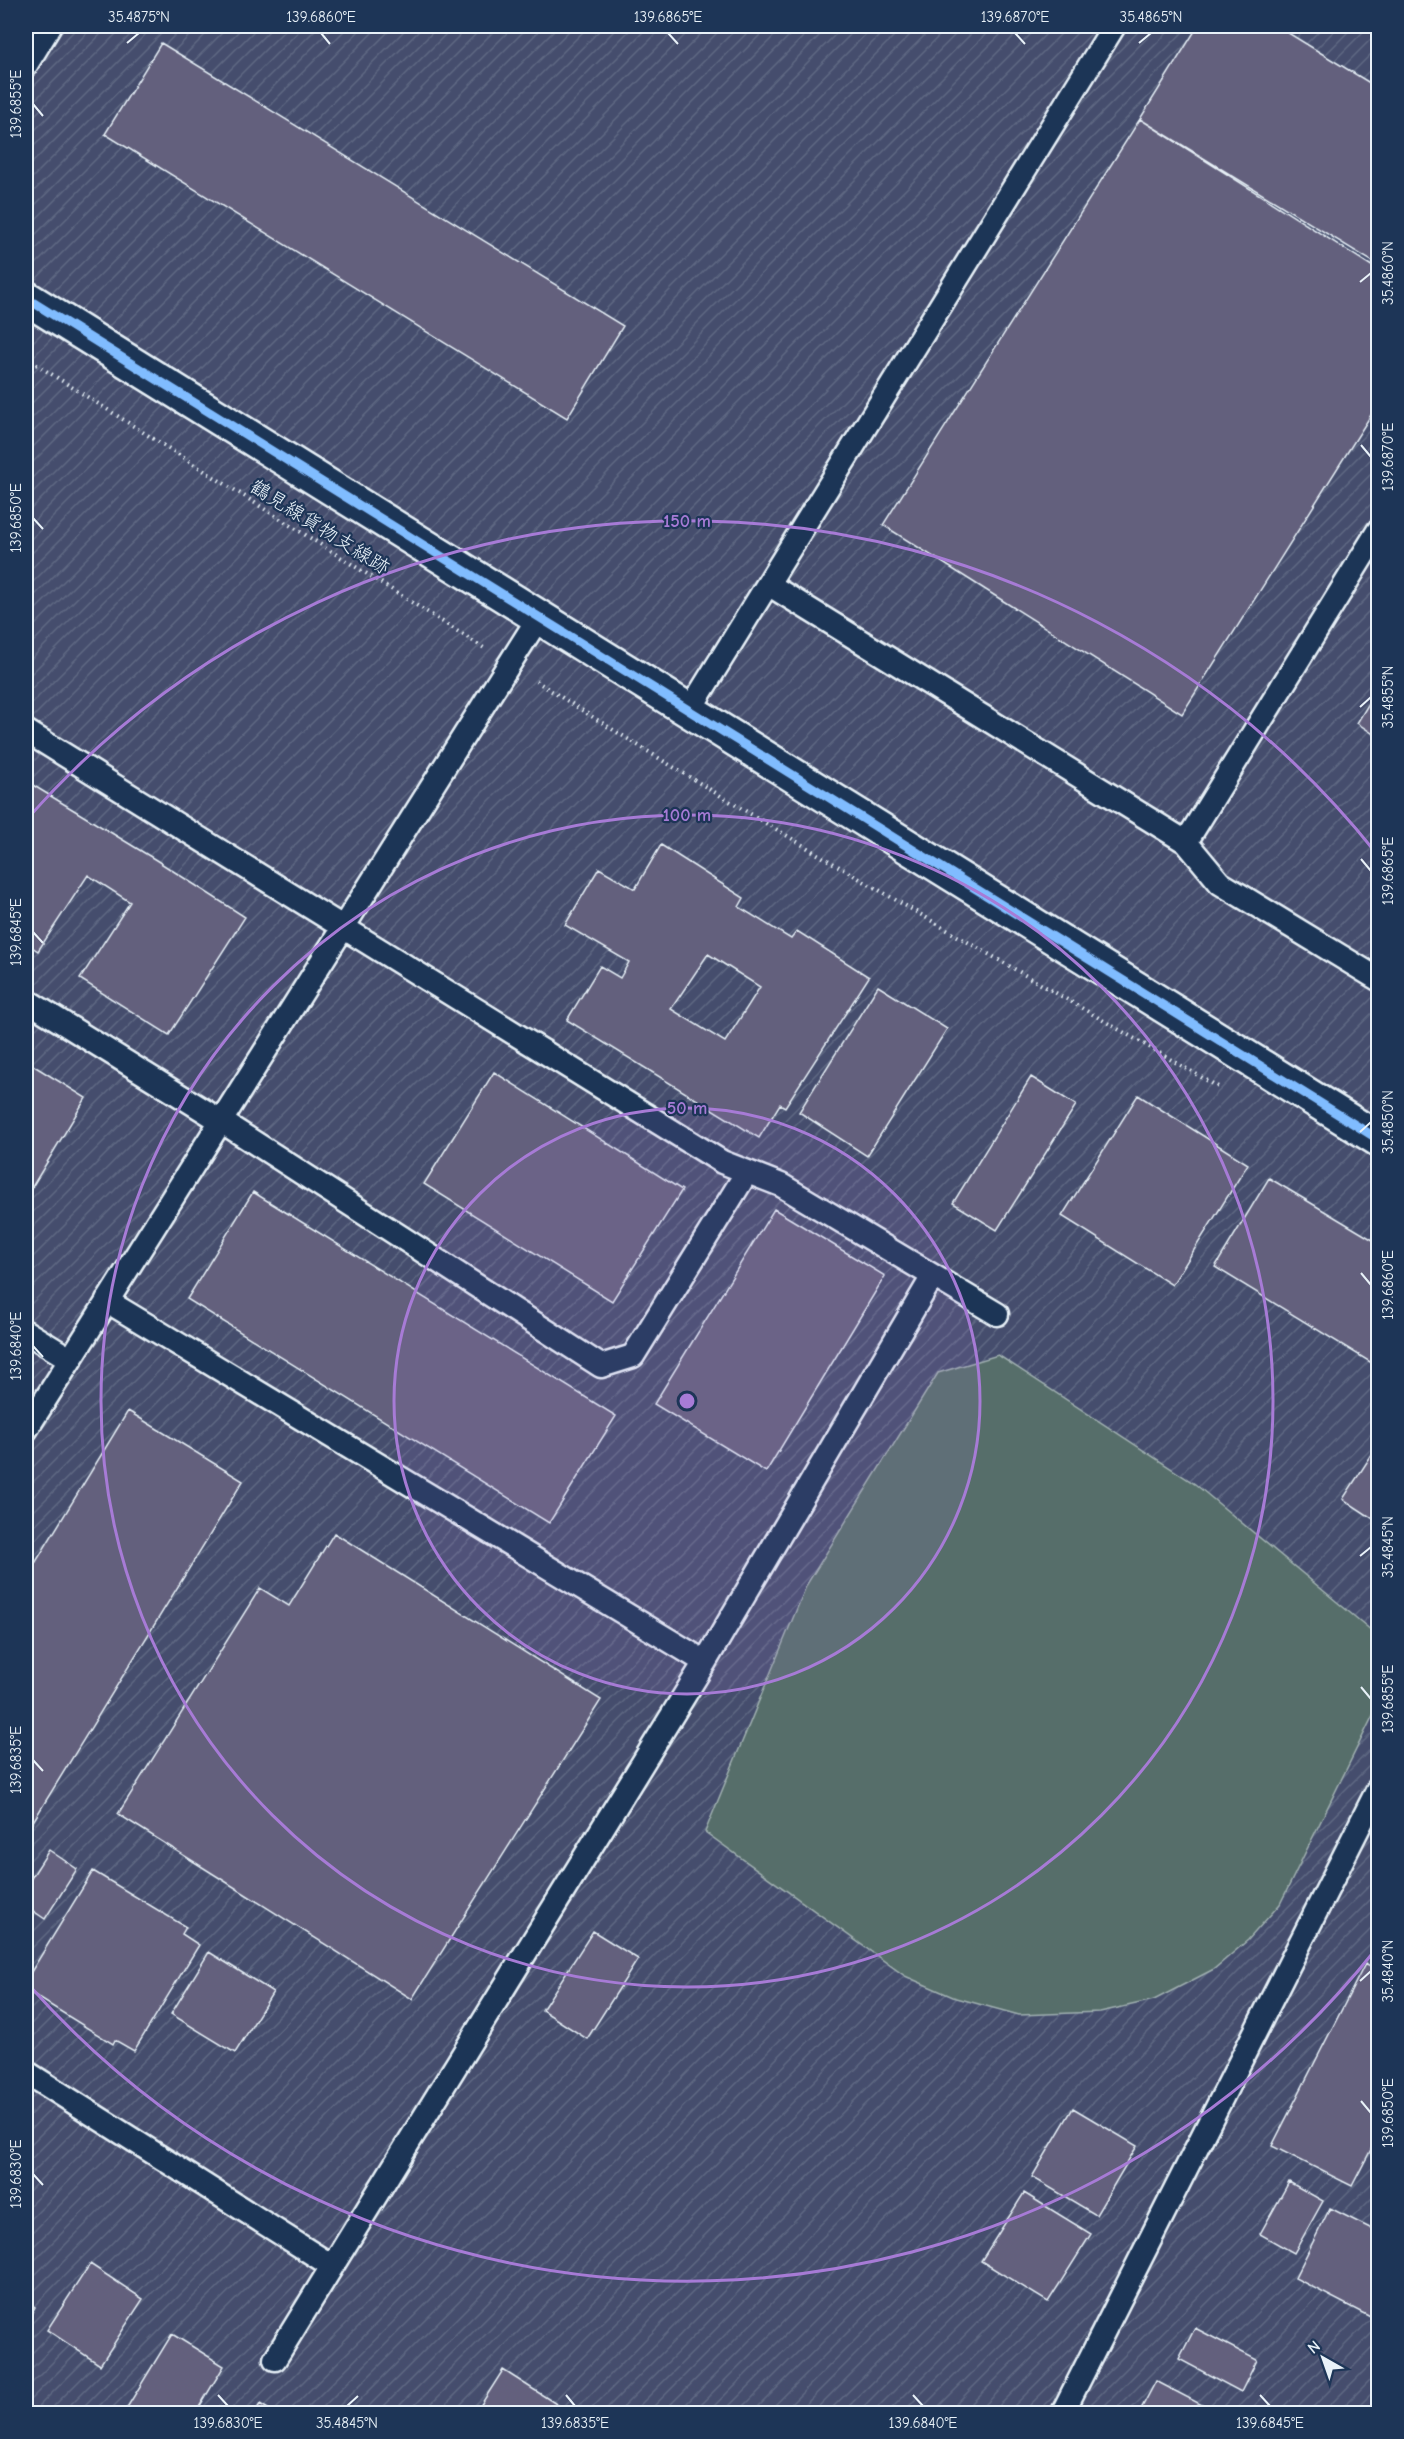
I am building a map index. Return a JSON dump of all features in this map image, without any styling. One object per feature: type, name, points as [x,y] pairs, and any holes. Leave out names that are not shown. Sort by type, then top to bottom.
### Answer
[{"type":"street","points":[[26,298],[1378,1139]]},
{"type":"lane","points":[[26,65],[50,26]]},
{"type":"lane","points":[[689,711],[1114,26]]},
{"type":"lane","points":[[1186,842],[1378,531]]},
{"type":"lane","points":[[768,584],[1186,842],[1220,883],[1378,979]]},
{"type":"lane","points":[[26,1430],[539,617]]},
{"type":"lane","points":[[26,731],[722,1162],[781,1185],[997,1314]]},
{"type":"lane","points":[[26,1000],[221,1121],[601,1366],[633,1356],[747,1172]]},
{"type":"lane","points":[[275,2358],[705,1662],[933,1276]]},
{"type":"lane","points":[[107,1301],[705,1662]]},
{"type":"lane","points":[[26,1332],[70,1359]]},
{"type":"lane","points":[[1062,2414],[1378,1789]]},
{"type":"lane","points":[[26,2072],[332,2266]]},
{"type":"shaded area","points":[[26,26],[1378,26],[1378,2413],[26,2414]]},
{"type":"green space","points":[[998,1355],[1195,1484],[1378,1636],[1378,1705],[1280,1904],[1248,1940],[1214,1969],[1154,2000],[1100,2012],[1019,2015],[953,1997],[905,1976],[705,1832],[807,1584],[938,1373]]},
{"type":"building","points":[[1198,26],[1277,26],[1378,88],[1378,265],[1140,119]]},
{"type":"building","points":[[161,43],[623,326],[567,418],[105,134]]},
{"type":"building","points":[[1140,119],[1378,270],[1378,404],[1182,714],[883,525]]},
{"type":"building","points":[[1378,688],[1378,737],[1357,723]]},
{"type":"building","points":[[26,781],[245,917],[169,1035],[80,979],[130,902],[88,875],[38,951],[26,943]]},
{"type":"building","points":[[661,845],[744,898],[739,907],[791,939],[797,931],[869,977],[785,1107],[780,1104],[759,1138],[567,1020],[600,966],[620,978],[629,962],[565,925],[599,868],[635,889]],"holes":[[[708,954],[760,987],[725,1042],[671,1009]]]},
{"type":"building","points":[[878,986],[947,1029],[867,1156],[799,1112]]},
{"type":"building","points":[[26,1061],[86,1098],[26,1197]]},
{"type":"building","points":[[494,1072],[682,1190],[612,1301],[424,1184]]},
{"type":"building","points":[[1031,1077],[1076,1105],[997,1230],[953,1203]]},
{"type":"building","points":[[1138,1095],[1248,1164],[1172,1285],[1062,1216]]},
{"type":"building","points":[[1269,1178],[1378,1243],[1378,1360],[1375,1365],[1215,1267]]},
{"type":"building","points":[[253,1192],[616,1416],[549,1523],[187,1299]]},
{"type":"building","points":[[774,1209],[885,1276],[766,1472],[654,1404]]},
{"type":"building","points":[[128,1411],[243,1481],[26,1833],[26,1578]]},
{"type":"building","points":[[1378,1445],[1378,1522],[1343,1499]]},
{"type":"building","points":[[334,1533],[601,1700],[412,1999],[118,1814],[260,1588],[289,1606]]},
{"type":"building","points":[[49,1850],[77,1869],[45,1919],[26,1906],[26,1886]]},
{"type":"building","points":[[93,1871],[186,1927],[182,1934],[199,1945],[134,2051],[115,2040],[113,2044],[26,1990],[26,1980]]},
{"type":"building","points":[[593,1931],[638,1959],[587,2039],[542,2010]]},
{"type":"building","points":[[209,1952],[273,1992],[235,2053],[171,2014]]},
{"type":"building","points":[[1365,1964],[1378,1971],[1378,2136],[1352,2186],[1272,2146]]},
{"type":"building","points":[[1073,2108],[1137,2146],[1096,2215],[1032,2177]]},
{"type":"building","points":[[1289,2182],[1323,2201],[1294,2253],[1260,2234]]},
{"type":"building","points":[[1024,2193],[1091,2234],[1048,2302],[981,2261]]},
{"type":"building","points":[[1330,2208],[1378,2232],[1378,2321],[1295,2278]]},
{"type":"building","points":[[90,2264],[143,2299],[100,2365],[47,2330]]},
{"type":"building","points":[[26,2302],[35,2307],[26,2323]]},
{"type":"building","points":[[1195,2328],[1257,2360],[1241,2392],[1179,2359]]},
{"type":"building","points":[[172,2334],[224,2366],[195,2414],[123,2414]]},
{"type":"building","points":[[503,2370],[572,2414],[475,2414]]},
{"type":"building","points":[[1156,2381],[1204,2406],[1200,2414],[1145,2414],[1140,2411]]},
{"type":"building","points":[[260,2404],[276,2414],[254,2414]]},
{"type":"cycle path","points":[[26,298],[1378,1139]]}]
